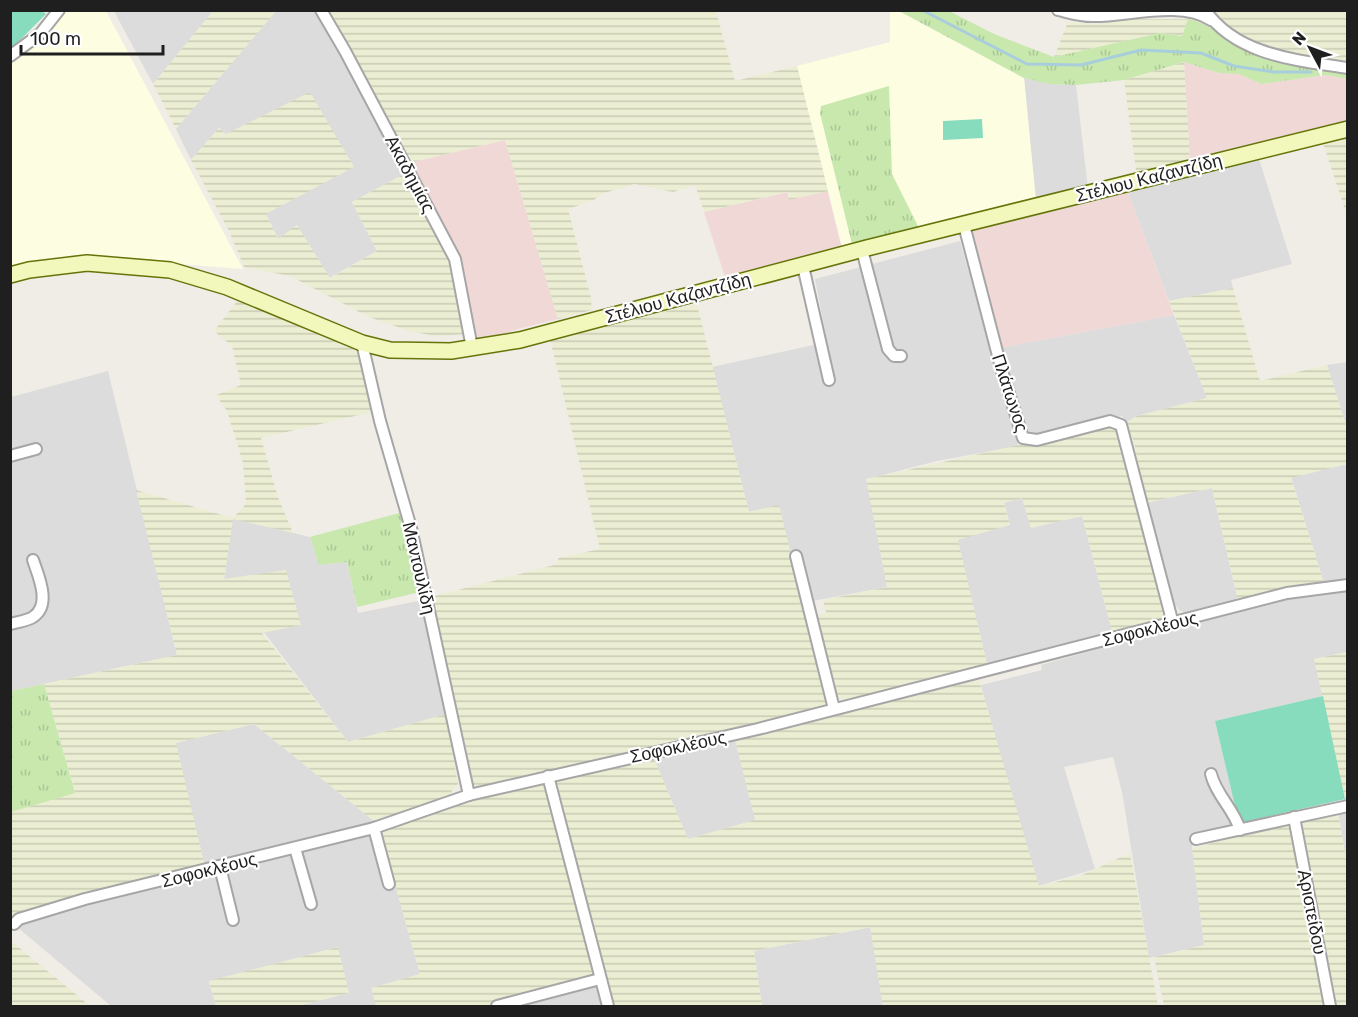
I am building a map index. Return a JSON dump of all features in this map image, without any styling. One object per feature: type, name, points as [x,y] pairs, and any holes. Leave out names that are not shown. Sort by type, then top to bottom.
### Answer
[{"type":"main road","name":"Στέλιου Καζαντζίδη","points":[[10,275],[29,270],[87,263],[170,270],[227,287],[362,343],[412,352],[472,348],[520,340],[862,250],[1347,129]]},
{"type":"street","points":[[10,56],[29,44],[59,10]]},
{"type":"street","name":"Ακαδημίας","points":[[321,10],[455,259],[472,348]]},
{"type":"street","points":[[1058,10],[1095,16],[1143,11],[1208,15],[1240,42],[1255,49],[1347,68]]},
{"type":"street","name":"Πλάτωνος","points":[[964,225],[999,361],[1023,438],[1037,440],[1110,421],[1121,425],[1173,624]]},
{"type":"street","points":[[862,250],[888,349],[894,356],[901,356]]},
{"type":"street","points":[[803,266],[829,380]]},
{"type":"street","name":"Μαντουλίδη","points":[[362,343],[380,421],[411,528],[469,795]]},
{"type":"street","points":[[10,456],[36,448]]},
{"type":"street","points":[[796,556],[834,709]]},
{"type":"street","points":[[10,624],[33,618],[40,610],[41,587],[33,560]]},
{"type":"street","name":"Σοφοκλέους","points":[[14,924],[19,919],[45,910],[374,828],[469,795],[834,709],[1287,594],[1347,585]]},
{"type":"street","points":[[1211,774],[1217,791],[1237,820],[1240,830]]},
{"type":"street","points":[[548,776],[608,1006]]},
{"type":"street","points":[[1196,839],[1347,806]]},
{"type":"street","name":"Αριστείδου","points":[[1294,817],[1330,1006]]},
{"type":"street","points":[[374,828],[388,884]]},
{"type":"street","points":[[295,848],[310,904]]},
{"type":"street","points":[[220,867],[233,920]]},
{"type":"street","points":[[497,1006],[600,979]]},
{"type":"shaded area","points":[[116,10],[213,11],[153,84],[115,13]]},
{"type":"shaded area","points":[[64,11],[106,11],[243,269],[128,260],[11,271],[11,60]]},
{"type":"shaded area","points":[[213,11],[276,11],[176,129],[153,84]]},
{"type":"shaded area","points":[[276,11],[319,11],[404,174],[352,202],[377,251],[329,278],[297,225],[279,240],[226,134],[219,128],[191,160],[176,129]]},
{"type":"shaded area","points":[[328,11],[716,11],[735,81],[797,66],[828,191],[789,200],[787,192],[704,212],[695,185],[673,192],[634,184],[601,194],[594,200],[568,209],[591,298],[592,310],[558,319],[505,140],[409,163]]},
{"type":"shaded area","points":[[890,11],[899,11],[1024,78],[1036,201],[842,248],[797,66],[890,42]]},
{"type":"shaded area","points":[[1210,11],[1347,11],[1347,65],[1256,45],[1237,35]]},
{"type":"shaded area","points":[[1133,19],[1188,19],[1182,36],[1160,33],[1054,57],[1068,22],[1095,24]]},
{"type":"shaded area","points":[[1184,62],[1219,73],[1239,74],[1261,84],[1326,75],[1347,79],[1347,121],[1190,162]]},
{"type":"shaded area","points":[[1184,62],[1190,162],[1137,178],[1124,80]]},
{"type":"shaded area","points":[[1024,78],[1049,84],[1076,85],[1088,189],[1036,201]]},
{"type":"shaded area","points":[[310,92],[354,167],[266,214],[278,239],[297,225],[330,278],[377,251],[352,202],[404,174],[447,244],[468,334],[436,336],[409,331],[369,317],[290,276],[244,267],[229,231],[191,160],[219,128],[226,134]]},
{"type":"shaded area","points":[[1348,137],[1347,216],[1323,143]]},
{"type":"shaded area","points":[[505,140],[558,319],[518,329],[478,343],[459,254],[409,163]]},
{"type":"shaded area","points":[[1259,159],[1292,264],[1231,280],[1233,288],[1169,301],[1128,193]]},
{"type":"shaded area","points":[[828,191],[842,248],[725,277],[704,212],[788,192],[790,199]]},
{"type":"shaded area","points":[[1128,193],[1174,315],[999,348],[969,231]]},
{"type":"shaded area","points":[[960,241],[1018,446],[937,461],[867,479],[887,587],[802,603],[779,506],[749,512],[712,367],[827,342],[815,279]]},
{"type":"shaded area","points":[[1233,288],[1260,381],[1327,365],[1347,428],[1347,464],[1291,478],[1324,583],[1238,601],[1212,488],[1146,503],[1134,442],[1126,423],[1137,416],[1207,398],[1169,301]]},
{"type":"shaded area","points":[[238,300],[356,346],[376,411],[261,438],[278,497],[293,533],[233,519],[224,579],[286,570],[301,625],[262,633],[348,742],[446,714],[458,784],[446,798],[375,822],[254,724],[176,743],[205,867],[44,905],[11,917],[11,812],[75,792],[44,684],[177,655],[136,490],[233,518],[246,504],[243,463],[227,411],[216,395],[241,385],[232,346],[214,331]]},
{"type":"shaded area","points":[[697,304],[749,512],[779,505],[829,708],[480,788],[470,783],[431,597],[558,564],[558,558],[600,549],[550,339]]},
{"type":"shaded area","points":[[1174,315],[1207,398],[1137,416],[1126,423],[1122,416],[1039,437],[1027,437],[999,348]]},
{"type":"shaded area","points":[[1347,362],[1347,428],[1327,365]]},
{"type":"shaded area","points":[[108,371],[177,655],[11,691],[11,397]]},
{"type":"shaded area","points":[[1109,425],[1118,429],[1167,616],[1161,622],[1113,635],[1082,516],[1031,528],[1022,498],[1004,503],[1010,525],[958,540],[988,668],[847,702],[838,697],[816,615],[826,613],[823,600],[887,587],[866,479]]},
{"type":"shaded area","points":[[1347,464],[1347,580],[1324,583],[1291,477]]},
{"type":"shaded area","points":[[1212,488],[1238,601],[1188,614],[1179,610],[1172,601],[1146,503]]},
{"type":"shaded area","points":[[1022,498],[1031,528],[1082,516],[1113,635],[988,668],[957,539],[1010,525],[1004,502]]},
{"type":"shaded area","points":[[233,518],[310,537],[319,565],[347,562],[358,613],[423,600],[446,714],[348,742],[224,580]]},
{"type":"shaded area","points":[[1347,590],[1347,652],[1314,659],[1323,696],[1215,721],[1240,827],[1191,838],[1204,945],[1149,958],[1122,792],[1113,757],[1064,767],[1095,869],[1035,887],[981,685],[1042,670],[1041,665],[1280,599]]},
{"type":"shaded area","points":[[1347,652],[1347,799],[1345,799],[1314,659]]},
{"type":"shaded area","points":[[979,680],[1039,886],[1080,876],[1130,853],[1158,1006],[883,1006],[870,927],[754,951],[762,1006],[612,1006],[556,780],[653,757],[688,839],[755,820],[735,740]]},
{"type":"shaded area","points":[[254,724],[375,822],[205,867],[175,743]]},
{"type":"shaded area","points":[[735,740],[756,820],[688,839],[653,757]]},
{"type":"shaded area","points":[[540,783],[545,786],[595,976],[485,1006],[376,1006],[371,988],[420,974],[380,830],[428,816],[470,798]]},
{"type":"shaded area","points":[[1347,810],[1347,864],[1338,812]]},
{"type":"shaded area","points":[[1338,812],[1347,864],[1347,1006],[1337,1006],[1301,819]]},
{"type":"shaded area","points":[[1289,824],[1325,1006],[1164,1006],[1154,957],[1204,945],[1192,848]]},
{"type":"shaded area","points":[[380,830],[420,974],[372,988],[376,1006],[297,1006],[349,993],[337,947],[209,982],[216,1006],[111,1006],[17,927],[20,920]]},
{"type":"shaded area","points":[[871,927],[883,1006],[762,1006],[754,951]]},
{"type":"shaded area","points":[[11,941],[90,1006],[11,1006]]},
{"type":"shaded area","points":[[338,947],[349,993],[297,1006],[216,1006],[209,981]]},
{"type":"shaded area","points":[[596,985],[605,1006],[510,1006]]},
{"type":"green space","points":[[10,11],[42,11],[46,14],[10,50]]},
{"type":"green space","points":[[899,11],[949,11],[994,34],[1054,57],[1160,33],[1182,36],[1188,19],[1206,25],[1250,52],[1285,62],[1347,71],[1347,79],[1326,75],[1261,84],[1239,74],[1219,73],[1184,62],[1124,80],[1076,85],[1049,84],[1024,78]]},
{"type":"green space","points":[[889,86],[892,174],[919,228],[852,244],[820,113],[821,106]]},
{"type":"green space","points":[[982,119],[983,138],[943,140],[943,121]]},
{"type":"green space","points":[[403,512],[420,592],[357,607],[347,562],[319,565],[310,537]]},
{"type":"green space","points":[[44,684],[75,793],[11,812],[11,691]]},
{"type":"green space","points":[[1323,696],[1345,799],[1239,823],[1215,721]]},
{"type":"waterway","points":[[922,10],[1027,64],[1081,65],[1141,50],[1201,53],[1234,66],[1273,72],[1311,72]]}]
